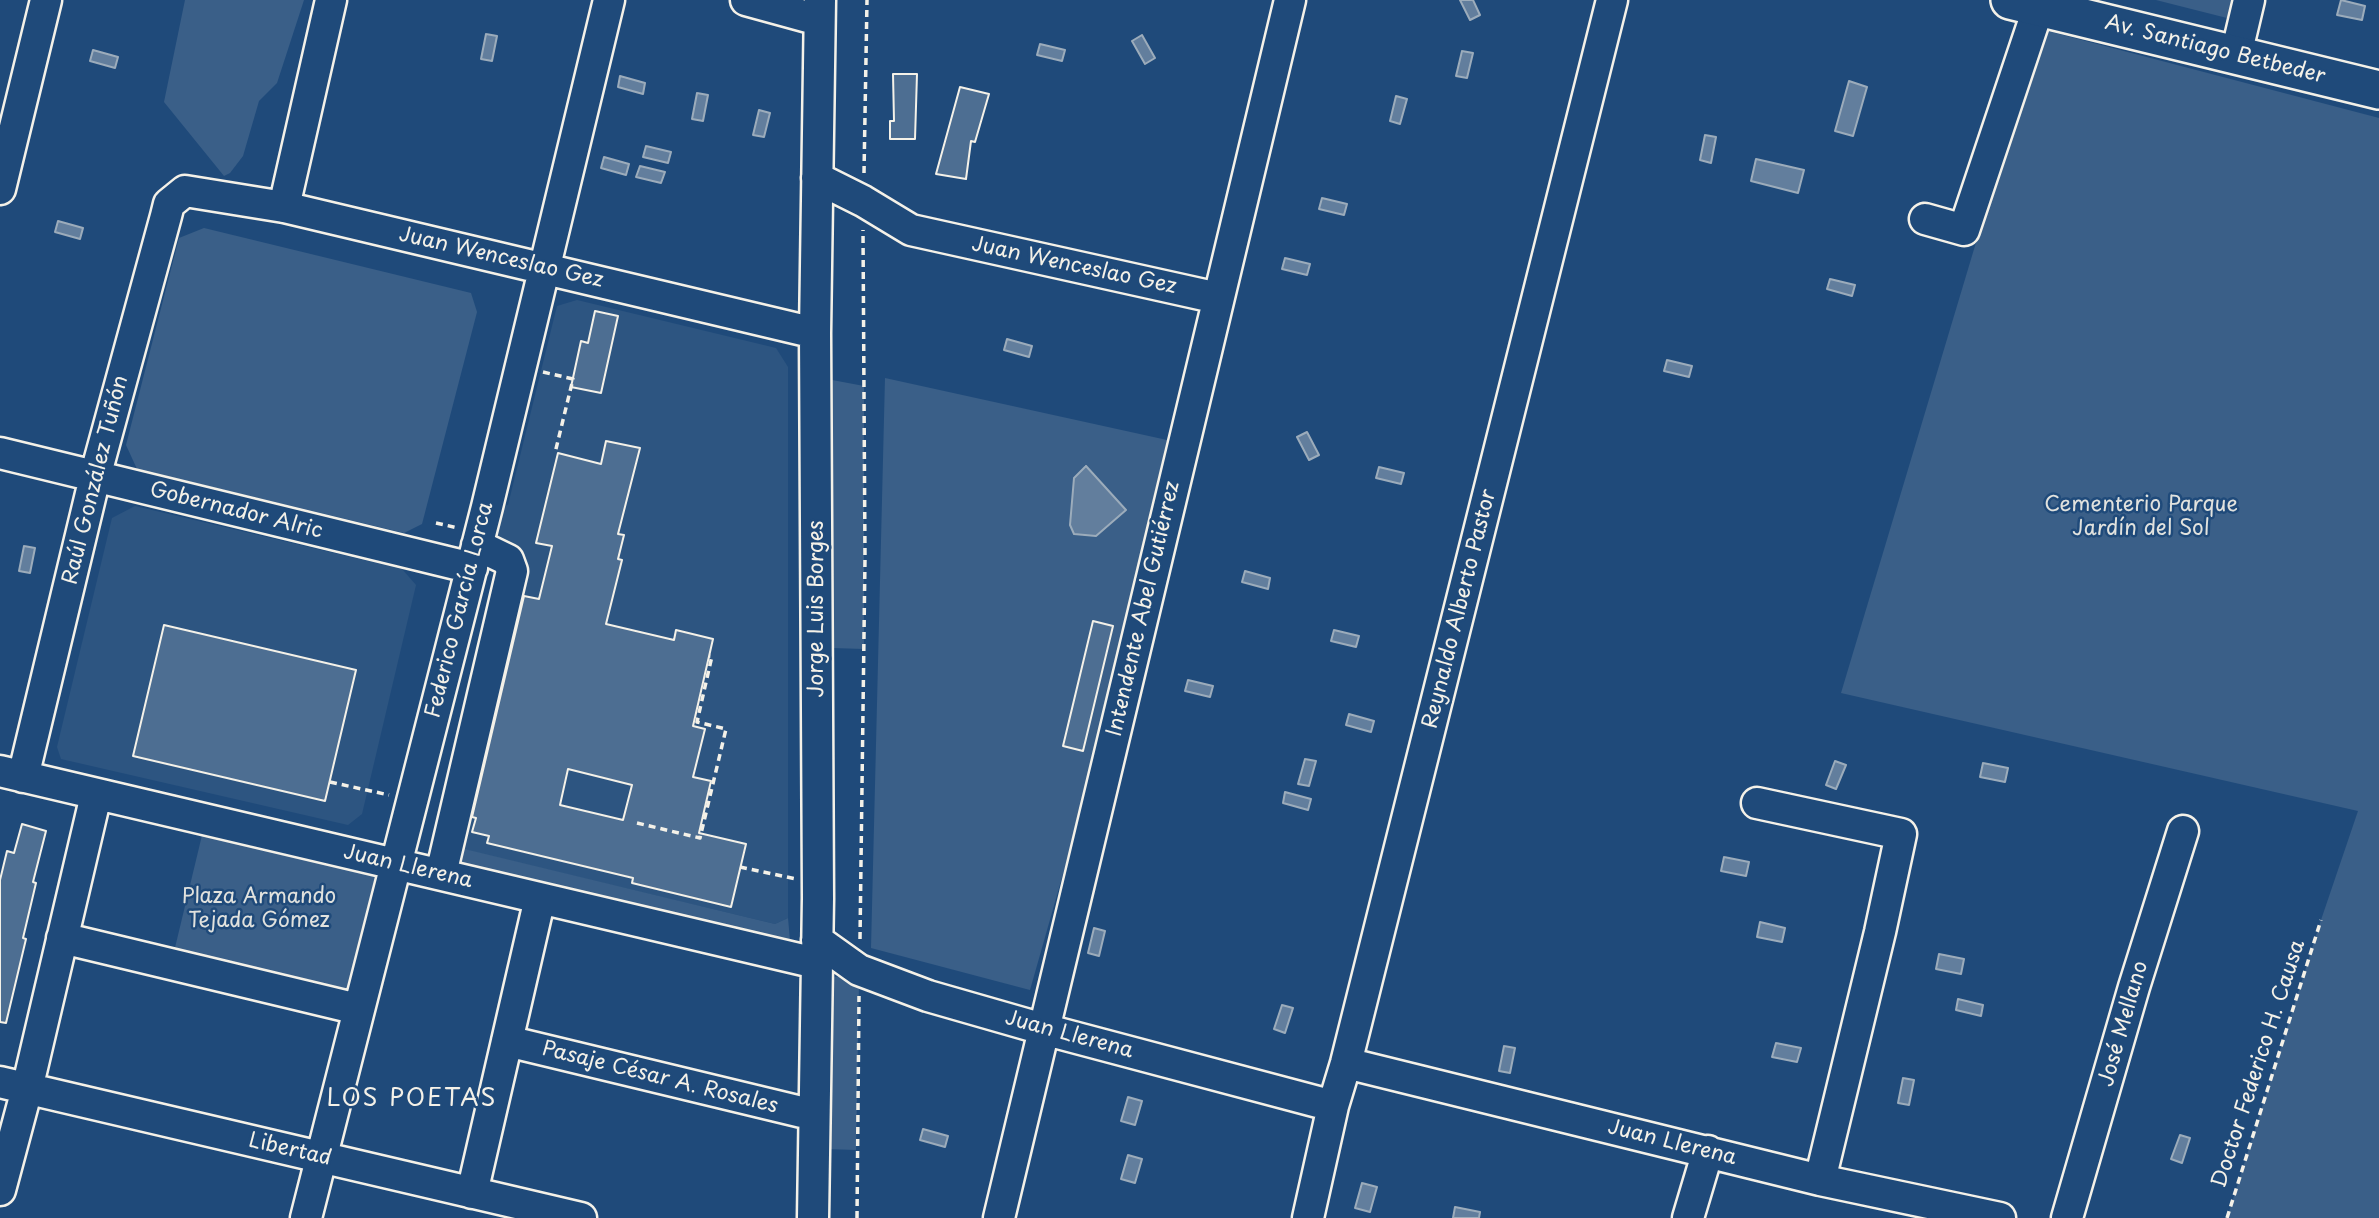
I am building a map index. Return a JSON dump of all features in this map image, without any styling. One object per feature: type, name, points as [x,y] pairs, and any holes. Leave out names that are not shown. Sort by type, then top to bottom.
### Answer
[{"type":"main road","name":"Av. Santiago Betbeder","points":[[2030,2],[2379,90]]},
{"type":"street","points":[[0,189],[46,0]]},
{"type":"street","points":[[284,207],[331,0]]},
{"type":"street","name":"Federico García Lorca","points":[[306,1218],[474,557],[609,0]]},
{"type":"street","points":[[746,0],[819,10]]},
{"type":"street","name":"Intendente Abel Gutiérrez","points":[[999,1218],[1290,0]]},
{"type":"street","name":"Reynaldo Alberto Pastor","points":[[1308,1218],[1332,1106],[1346,1063],[1612,0]]},
{"type":"street","points":[[2236,55],[2249,0]]},
{"type":"street","points":[[1925,219],[1964,230],[2030,2]]},
{"type":"street","name":"Jorge Luis Borges","points":[[813,1218],[816,952],[815,333],[819,10]]},
{"type":"street","name":"Juan Wenceslao Gez","points":[[817,178],[863,201],[911,230],[1218,298]]},
{"type":"street","name":"Juan Wenceslao Gez","points":[[185,191],[284,207],[815,333]]},
{"type":"street","name":"Raúl González Tuñón","points":[[12,774],[169,204],[185,191]]},
{"type":"street","name":"Gobernador Alric","points":[[0,453],[95,477],[474,557],[508,560],[512,571],[441,874]]},
{"type":"street","name":"Juan Llerena","points":[[12,774],[540,898],[816,952],[928,996],[1332,1106]]},
{"type":"street","points":[[0,1190],[14,1085],[62,938],[96,795]]},
{"type":"street","points":[[1757,803],[1901,834],[1820,1180]]},
{"type":"street","name":"José Mellano","points":[[2067,1218],[2134,987],[2183,831]]},
{"type":"street","points":[[472,1193],[540,898]]},
{"type":"street","points":[[62,938],[358,1009]]},
{"type":"street","name":"Pasaje César A. Rosales","points":[[507,1041],[814,1115]]},
{"type":"street","name":"Juan Llerena","points":[[1346,1063],[1820,1180],[2000,1218]]},
{"type":"street","name":"Libertad","points":[[14,1085],[580,1218]]},
{"type":"street","points":[[1688,1218],[1707,1151]]},
{"type":"path","points":[[857,1218],[865,558],[863,201],[867,0]]},
{"type":"path","points":[[521,367],[573,379],[555,453]]},
{"type":"path","points":[[638,823],[700,838],[726,729],[697,722],[712,656],[709,656]]},
{"type":"path","points":[[330,782],[411,800]]},
{"type":"path","points":[[740,867],[801,881]]},
{"type":"path","name":"Doctor Federico H. Causa","points":[[2227,1218],[2321,920]]},
{"type":"shaded area","points":[[1460,0],[1473,0],[1480,15],[1470,20]]},
{"type":"shaded area","points":[[2341,0],[2365,6],[2362,20],[2337,15]]},
{"type":"shaded area","points":[[486,34],[497,36],[492,61],[481,59]]},
{"type":"shaded area","points":[[1142,35],[1155,58],[1145,64],[1132,41]]},
{"type":"shaded area","points":[[1040,44],[1065,50],[1062,61],[1037,55]]},
{"type":"shaded area","points":[[93,50],[118,57],[115,68],[90,61]]},
{"type":"shaded area","points":[[1462,51],[1473,53],[1467,78],[1456,76]]},
{"type":"shaded area","points":[[620,76],[645,83],[643,94],[618,87]]},
{"type":"shaded area","points":[[1849,81],[1867,87],[1853,136],[1835,131]]},
{"type":"shaded area","points":[[697,93],[708,95],[703,121],[692,119]]},
{"type":"shaded area","points":[[1396,96],[1407,99],[1400,124],[1390,121]]},
{"type":"shaded area","points":[[759,110],[770,113],[764,137],[753,135]]},
{"type":"shaded area","points":[[1705,135],[1716,137],[1711,163],[1700,160]]},
{"type":"shaded area","points":[[646,146],[671,152],[668,163],[643,157]]},
{"type":"shaded area","points":[[604,157],[629,164],[626,175],[601,168]]},
{"type":"shaded area","points":[[1756,159],[1804,170],[1798,193],[1751,181]]},
{"type":"shaded area","points":[[640,166],[665,172],[661,183],[636,177]]},
{"type":"shaded area","points":[[1322,198],[1347,204],[1344,215],[1319,209]]},
{"type":"shaded area","points":[[58,221],[83,228],[80,239],[55,232]]},
{"type":"shaded area","points":[[1285,258],[1310,264],[1307,275],[1282,269]]},
{"type":"shaded area","points":[[1830,279],[1855,285],[1852,296],[1827,289]]},
{"type":"shaded area","points":[[577,300],[776,348],[788,367],[788,918],[775,924],[453,847],[520,567],[495,538],[503,506],[508,505],[557,306]]},
{"type":"shaded area","points":[[1007,339],[1032,346],[1029,357],[1004,350]]},
{"type":"shaded area","points":[[1667,360],[1692,366],[1689,377],[1664,371]]},
{"type":"shaded area","points":[[1307,432],[1319,455],[1309,460],[1297,437]]},
{"type":"shaded area","points":[[1086,466],[1126,510],[1096,536],[1074,534],[1070,525],[1074,478]]},
{"type":"shaded area","points":[[1379,467],[1404,473],[1401,484],[1376,478]]},
{"type":"shaded area","points":[[135,506],[402,569],[416,585],[362,814],[348,825],[61,759],[57,747],[112,518]]},
{"type":"shaded area","points":[[24,546],[35,548],[30,573],[19,571]]},
{"type":"shaded area","points":[[1245,571],[1270,578],[1268,589],[1242,582]]},
{"type":"shaded area","points":[[1334,630],[1359,636],[1356,647],[1331,641]]},
{"type":"shaded area","points":[[1188,680],[1213,686],[1210,697],[1185,691]]},
{"type":"shaded area","points":[[1349,714],[1374,721],[1371,732],[1346,725]]},
{"type":"shaded area","points":[[1305,759],[1316,761],[1309,786],[1298,784]]},
{"type":"shaded area","points":[[1835,761],[1846,765],[1836,789],[1826,785]]},
{"type":"shaded area","points":[[1983,763],[2008,768],[2005,782],[1980,777]]},
{"type":"shaded area","points":[[1285,792],[1311,799],[1308,810],[1283,803]]},
{"type":"shaded area","points":[[1724,857],[1749,862],[1746,876],[1721,871]]},
{"type":"shaded area","points":[[1760,922],[1785,928],[1782,942],[1757,937]]},
{"type":"shaded area","points":[[1094,928],[1105,931],[1099,956],[1088,953]]},
{"type":"shaded area","points":[[1939,954],[1964,959],[1961,974],[1936,969]]},
{"type":"shaded area","points":[[1958,999],[1983,1005],[1981,1016],[1956,1010]]},
{"type":"shaded area","points":[[1282,1005],[1293,1008],[1285,1033],[1274,1029]]},
{"type":"shaded area","points":[[1776,1043],[1801,1048],[1797,1062],[1772,1057]]},
{"type":"shaded area","points":[[1504,1046],[1515,1048],[1510,1073],[1499,1071]]},
{"type":"shaded area","points":[[1903,1078],[1914,1080],[1909,1105],[1898,1103]]},
{"type":"shaded area","points":[[1128,1097],[1142,1101],[1135,1125],[1121,1121]]},
{"type":"shaded area","points":[[923,1129],[948,1136],[945,1147],[920,1140]]},
{"type":"shaded area","points":[[2180,1135],[2190,1138],[2182,1163],[2171,1159]]},
{"type":"shaded area","points":[[1128,1155],[1142,1159],[1135,1183],[1121,1179]]},
{"type":"shaded area","points":[[1362,1183],[1377,1187],[1370,1212],[1355,1208]]},
{"type":"shaded area","points":[[1455,1207],[1480,1212],[1479,1218],[1453,1218]]},
{"type":"green space","points":[[185,0],[304,0],[277,83],[259,101],[243,156],[230,173],[224,176],[164,102]]},
{"type":"green space","points":[[2156,0],[2231,0],[2227,18]]},
{"type":"green space","name":"Cementerio Parque Jardín del Sol","points":[[2040,29],[2379,118],[2379,1218],[2227,1218],[2358,811],[1841,693]]},
{"type":"green space","points":[[204,228],[471,293],[477,312],[422,524],[404,533],[137,469],[126,445],[179,238]]},
{"type":"green space","points":[[885,378],[1167,440],[1078,821],[1030,990],[871,948]]},
{"type":"green space","points":[[832,380],[864,386],[864,649],[833,648]]},
{"type":"green space","name":"Plaza Armando Tejada Gómez","points":[[204,827],[369,870],[375,877],[347,992],[173,956]]},
{"type":"green space","points":[[448,845],[775,924],[788,918],[790,941],[783,946],[443,867]]},
{"type":"green space","points":[[826,976],[852,978],[859,982],[856,1150],[826,1149]]},
{"type":"building","points":[[893,74],[917,74],[915,139],[890,139],[890,121],[894,121]]},
{"type":"building","points":[[960,87],[989,94],[975,142],[971,141],[966,179],[936,174]]},
{"type":"building","points":[[595,311],[618,316],[601,393],[571,387],[581,341],[588,343]]},
{"type":"building","points":[[606,441],[640,448],[618,534],[624,535],[618,559],[622,560],[606,624],[674,640],[676,630],[713,639],[693,726],[705,729],[693,777],[711,781],[699,833],[746,844],[731,907],[632,883],[633,878],[487,843],[489,836],[472,832],[476,818],[472,817],[524,596],[539,599],[552,546],[536,543],[558,453],[601,464]],"holes":[[[568,769],[632,785],[623,820],[560,805]]]},
{"type":"building","points":[[1093,621],[1113,626],[1083,751],[1063,746]]},
{"type":"building","points":[[164,625],[356,670],[325,801],[133,756]]},
{"type":"building","points":[[22,824],[46,831],[33,882],[36,883],[23,938],[26,939],[6,1023],[0,1022],[0,880],[7,851],[14,853]]},
{"type":"district","name":"LOS POETAS","points":[[412,1099]]}]
